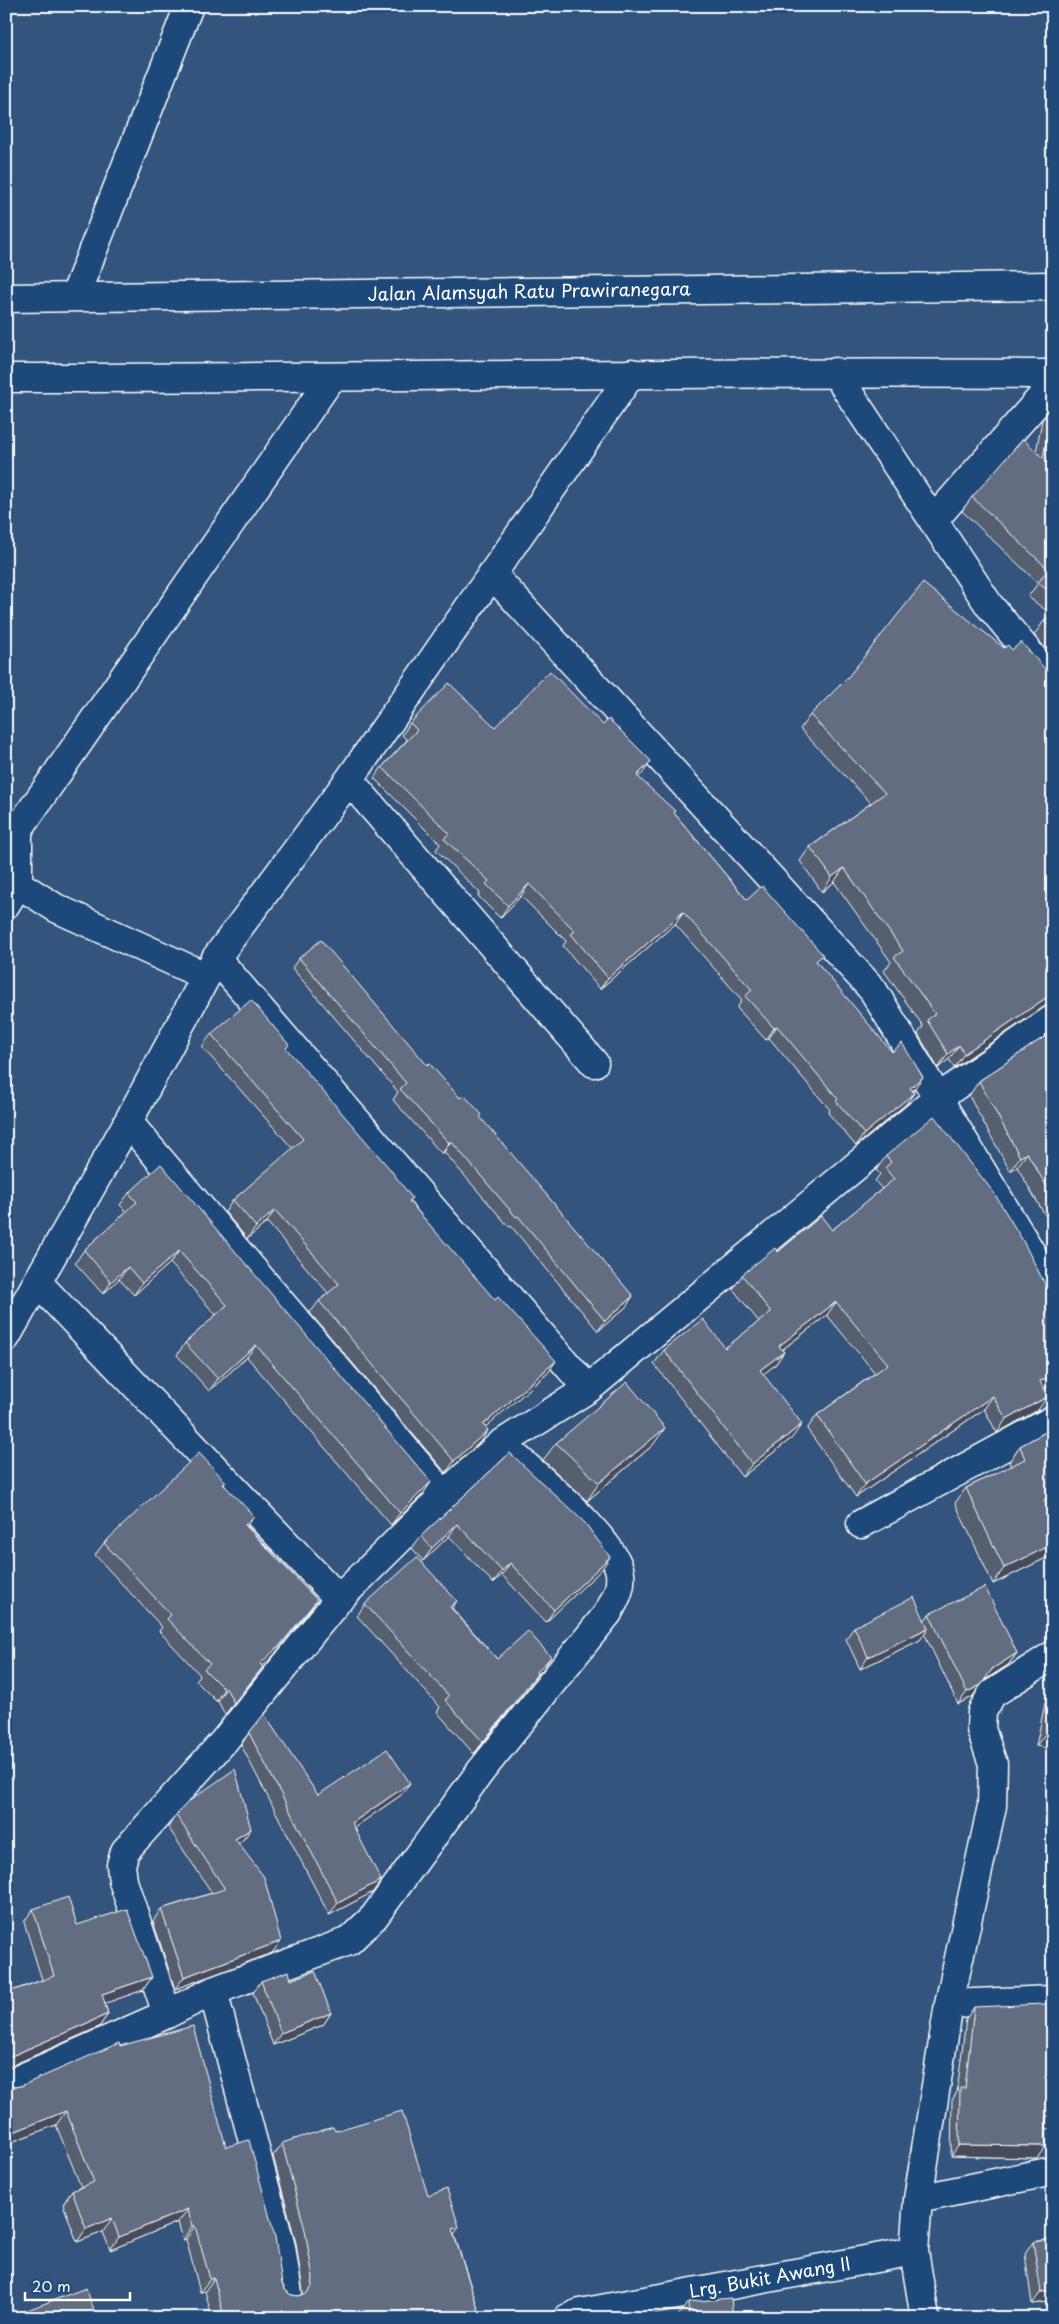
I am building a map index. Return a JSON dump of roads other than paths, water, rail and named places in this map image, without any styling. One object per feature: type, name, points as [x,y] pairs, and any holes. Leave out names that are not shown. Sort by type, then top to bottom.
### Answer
[{"type":"main road","points":[[75,296],[189,6]]},
{"type":"main road","name":"Jalan Alamsyah Ratu Prawiranegara","points":[[6,298],[1053,286]]},
{"type":"main road","points":[[834,372],[989,605],[1053,682]]},
{"type":"main road","points":[[6,378],[331,378],[834,372],[1053,374]]},
{"type":"main road","points":[[6,1337],[128,1122],[210,967],[349,780],[632,373]]},
{"type":"main road","points":[[331,378],[12,827],[12,894],[56,908],[210,967],[588,1388]]},
{"type":"main road","points":[[933,521],[1053,384]]},
{"type":"main road","points":[[492,574],[874,990],[1053,1289]]},
{"type":"main road","points":[[349,780],[594,1063]]},
{"type":"main road","points":[[167,2014],[122,1881],[122,1865],[125,1852],[224,1741],[339,1599],[444,1495],[502,1444],[588,1388],[938,1098],[1053,1019]]},
{"type":"main road","points":[[128,1122],[444,1495]]},
{"type":"main road","points":[[37,1282],[339,1599]]},
{"type":"main road","points":[[862,1524],[1053,1420]]},
{"type":"main road","points":[[6,2085],[167,2014],[213,1991],[348,1941],[374,1917],[480,1772],[608,1613],[620,1591],[620,1573],[616,1557],[602,1538],[502,1444]]},
{"type":"main road","points":[[925,2318],[914,2252],[918,2199],[949,2004],[992,1806],[993,1764],[981,1729],[982,1712],[992,1694],[1053,1655]]},
{"type":"main road","points":[[213,1991],[281,2247],[288,2294]]},
{"type":"main road","points":[[949,2004],[1053,2000]]},
{"type":"main road","points":[[918,2199],[1053,2171]]},
{"type":"main road","name":"Lrg. Bukit Awang II","points":[[568,2318],[590,2311],[914,2252]]}]
